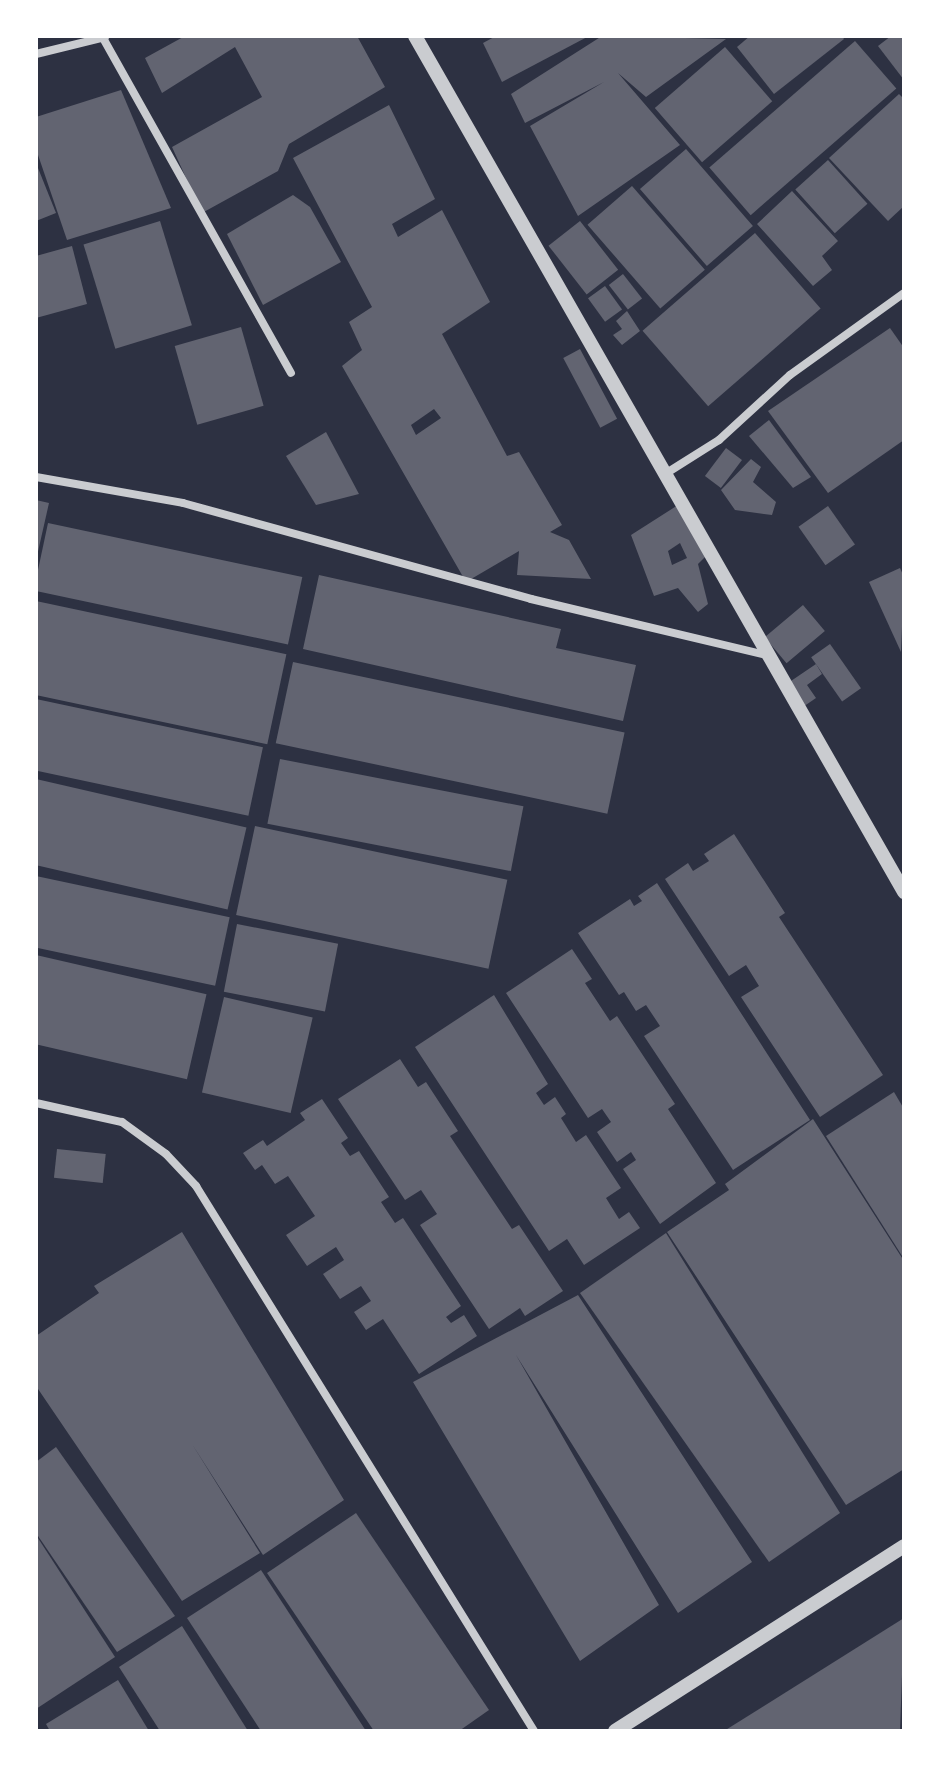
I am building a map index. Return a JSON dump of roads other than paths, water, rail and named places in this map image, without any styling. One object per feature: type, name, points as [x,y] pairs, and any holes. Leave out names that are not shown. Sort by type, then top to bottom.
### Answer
[{"type":"street","points":[[415,36],[766,655],[836,767],[904,892]]},
{"type":"street","points":[[36,54],[105,37],[291,373]]},
{"type":"street","points":[[665,474],[719,440],[790,375],[904,293]]},
{"type":"street","points":[[36,477],[183,503],[505,592],[766,655]]},
{"type":"street","points":[[36,1103],[122,1122],[166,1154],[196,1186],[534,1731]]},
{"type":"street","points":[[615,1731],[904,1546]]}]
